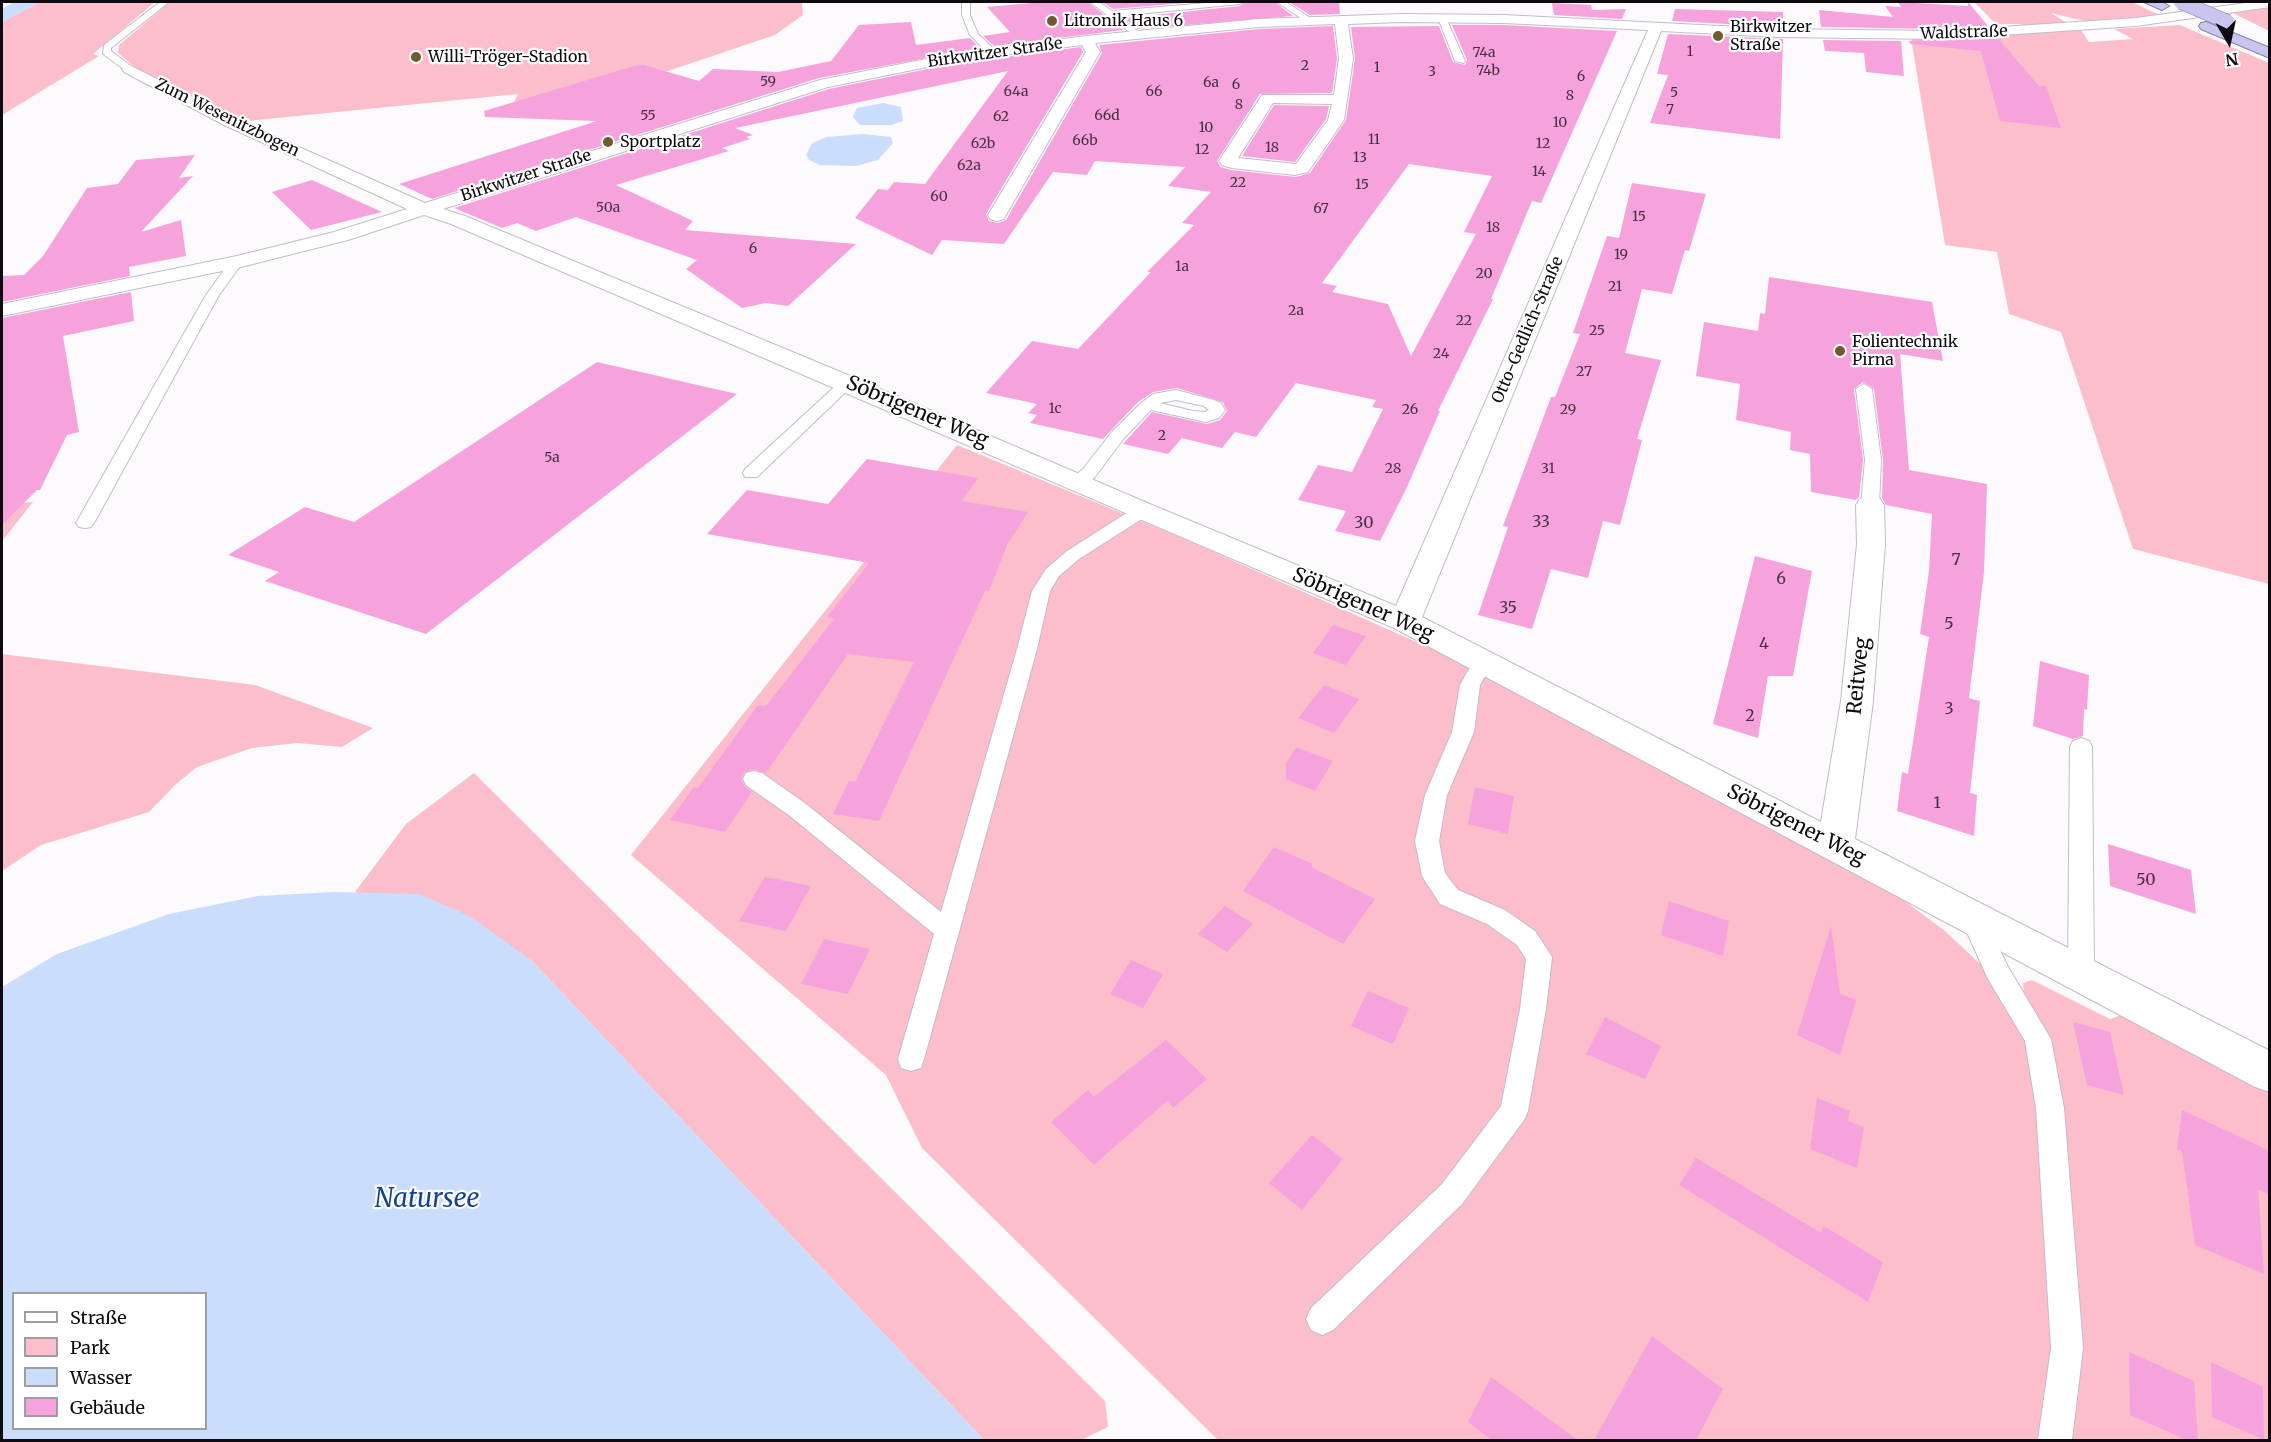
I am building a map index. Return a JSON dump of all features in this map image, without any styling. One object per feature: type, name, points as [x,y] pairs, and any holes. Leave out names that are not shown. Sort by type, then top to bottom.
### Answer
[{"type":"highway","points":[[2180,2],[2270,40]]},
{"type":"highway","points":[[2157,4],[2270,54]]},
{"type":"street","name":"Waldstraße","points":[[1654,33],[1683,42],[1702,39],[1704,36],[1697,29],[1867,35],[1962,34],[2136,22],[2270,3]]},
{"type":"street","points":[[1645,14],[1654,33]]},
{"type":"street","name":"Birkwitzer Straße","points":[[2,310],[237,262],[365,230],[423,209],[825,83],[892,69],[1136,34],[1311,21],[1442,18],[1654,33]]},
{"type":"street","points":[[1341,20],[1346,59],[1341,100],[1336,120],[1302,168],[1274,168],[1228,161],[1268,98],[1341,100]]},
{"type":"street","name":"Otto-Gedlich-Straße","points":[[1405,621],[1654,33]]},
{"type":"street","name":"Birkwitzer Straße","points":[[997,215],[1094,52],[1086,40]]},
{"type":"street","name":"Zum Wesenitzbogen","points":[[129,69],[230,122],[423,209]]},
{"type":"street","name":"Söbrigener Weg","points":[[423,209],[458,220],[847,383],[1142,511],[1405,621],[2270,1073]]},
{"type":"street","name":"Reitweg","points":[[1836,845],[1857,701],[1871,544],[1870,506]]},
{"type":"lane","name":"Zum Wesenitzbogen","points":[[129,69],[106,52],[107,47],[165,2]]},
{"type":"lane","points":[[966,2],[966,15],[974,35],[993,53]]},
{"type":"lane","points":[[1094,2],[1136,34]]},
{"type":"lane","points":[[1110,14],[1240,2]]},
{"type":"lane","points":[[1281,2],[1311,21]]},
{"type":"lane","points":[[1442,18],[1460,60]]},
{"type":"lane","points":[[86,523],[213,295],[237,262]]},
{"type":"lane","points":[[751,473],[847,383]]},
{"type":"lane","points":[[1864,389],[1873,460],[1870,506]]},
{"type":"lane","points":[[1078,483],[1089,473],[1118,435],[1148,405]]},
{"type":"lane","points":[[911,1059],[1027,649],[1041,591],[1052,573],[1073,555],[1142,511]]},
{"type":"lane","points":[[1322,1319],[1452,1194],[1514,1111],[1533,1009],[1539,957],[1527,938],[1496,917],[1449,897],[1434,876],[1427,841],[1437,795],[1463,732],[1470,685],[1483,662]]},
{"type":"lane","points":[[2081,746],[2081,973]]},
{"type":"lane","points":[[754,778],[798,810],[946,930]]},
{"type":"lane","points":[[1972,916],[1997,971],[2038,1039],[2050,1108],[2067,1348],[2055,1440]]},
{"type":"green space","points":[[40,2],[155,2],[93,54],[99,56],[2,115],[2,22]]},
{"type":"green space","name":"Willi-Tröger-Stadion","points":[[165,2],[802,2],[803,15],[775,35],[641,80],[629,91],[514,102],[518,94],[247,121],[136,68],[118,53],[119,45],[164,7],[160,6]]},
{"type":"green space","points":[[1974,2],[2132,2],[2161,16],[2093,23],[2051,13],[2065,22],[2065,25],[2028,27],[2019,24],[1996,24]]},
{"type":"green space","points":[[2269,6],[2269,31],[2231,12]]},
{"type":"green space","points":[[2180,25],[2269,63],[2269,584],[2133,549],[2061,332],[2009,314],[1997,252],[1945,245],[1911,38],[2081,30],[2089,42],[2133,39],[2114,29]]},
{"type":"green space","points":[[957,445],[1182,538],[1466,664],[1898,896],[1945,931],[1992,975],[2024,997],[2023,983],[2032,980],[2110,1019],[2124,1014],[2269,1090],[2269,1440],[1218,1440],[922,1148],[886,1075],[631,855]]},
{"type":"green space","points":[[33,502],[2,541],[2,505]]},
{"type":"green space","points":[[2,654],[255,685],[373,728],[342,747],[297,743],[252,748],[197,767],[176,784],[149,812],[41,845],[2,871]]},
{"type":"green space","points":[[474,773],[1105,1401],[1108,1427],[1081,1440],[984,1440],[531,960],[355,892],[406,824]]},
{"type":"water","points":[[14,2],[40,2],[2,22],[2,9]]},
{"type":"water","points":[[883,103],[901,107],[903,121],[891,125],[860,125],[853,117],[857,108]]},
{"type":"water","points":[[863,134],[891,137],[893,143],[878,160],[856,166],[820,165],[809,160],[806,155],[812,143],[827,137]]},
{"type":"water","name":"Natursee","points":[[334,892],[420,894],[471,917],[531,960],[984,1440],[2,1440],[2,987],[57,954],[169,914],[258,896]]},
{"type":"building","name":"Litronik Haus 6","points":[[1043,2],[1088,2],[1123,30],[994,46],[983,36],[1010,32],[987,7]]},
{"type":"building","points":[[1102,2],[1197,2],[1113,9]]},
{"type":"building","points":[[1246,2],[1275,2],[1293,16],[1138,29],[1124,18],[1240,6]]},
{"type":"building","points":[[1289,2],[1339,2],[1340,14],[1310,15]]},
{"type":"building","points":[[1898,2],[1968,6],[1968,2],[1988,26],[1942,29],[1821,27],[1819,10],[1893,17],[1885,6],[1901,7]]},
{"type":"building","points":[[1552,3],[1591,5],[1592,10],[1626,9],[1622,19],[1554,15]]},
{"type":"building","points":[[1675,9],[1783,12],[1783,27],[1672,21]]},
{"type":"building","points":[[911,22],[916,45],[970,38],[980,48],[819,78],[432,199],[399,184],[597,121],[485,117],[484,111],[634,66],[644,65],[699,81],[713,69],[778,72],[831,61],[859,25]]},
{"type":"building","points":[[1452,25],[1504,25],[1617,31],[1541,203],[1532,201],[1491,299],[1493,299],[1438,411],[1440,411],[1407,487],[1380,541],[1335,531],[1346,511],[1298,500],[1318,465],[1352,472],[1383,409],[1372,407],[1376,400],[1296,383],[1256,437],[1235,432],[1222,448],[1182,438],[1168,454],[1123,444],[1152,412],[1207,424],[1220,420],[1227,411],[1223,402],[1177,388],[1153,392],[1138,402],[1103,439],[1030,423],[1037,415],[1028,413],[1037,404],[986,393],[1032,341],[1078,349],[1151,272],[1147,272],[1194,225],[1182,223],[1211,192],[1168,186],[1185,167],[1095,161],[1087,175],[1053,172],[1004,244],[942,240],[932,255],[855,218],[878,189],[888,190],[894,182],[925,184],[1008,71],[735,128],[753,135],[746,137],[750,139],[722,148],[729,151],[616,185],[693,221],[685,230],[856,244],[788,306],[766,303],[742,308],[686,269],[697,260],[576,217],[536,231],[517,223],[502,228],[454,208],[829,89],[952,64],[1081,47],[1083,52],[986,214],[989,221],[998,223],[1006,220],[1102,53],[1099,45],[1259,29],[1333,26],[1337,59],[1332,93],[1260,94],[1217,161],[1221,167],[1231,170],[1296,177],[1310,173],[1346,120],[1355,59],[1351,27],[1439,26],[1453,62],[1465,65],[1467,60]],"holes":[[[1409,164],[1492,176],[1464,232],[1476,234],[1411,356],[1388,304],[1332,292],[1337,286],[1322,283]]]},
{"type":"building","points":[[1668,34],[1783,39],[1780,139],[1650,123],[1668,75],[1657,74]]},
{"type":"building","points":[[1998,38],[2039,86],[2046,86],[2061,128],[2000,121],[1981,51],[1911,44],[1908,41]]},
{"type":"building","points":[[1823,40],[1901,41],[1904,76],[1866,72],[1864,53],[1825,51]]},
{"type":"building","points":[[1274,105],[1329,106],[1326,119],[1295,162],[1242,156]]},
{"type":"building","points":[[195,155],[179,178],[193,176],[141,232],[181,220],[186,256],[129,267],[130,276],[2,302],[2,276],[24,275],[43,256],[87,188],[118,184],[136,160]]},
{"type":"building","points":[[312,180],[382,212],[311,230],[272,192]]},
{"type":"building","points":[[1632,183],[1706,194],[1689,251],[1685,250],[1672,294],[1642,289],[1625,353],[1661,360],[1637,439],[1642,440],[1620,525],[1603,521],[1588,578],[1551,569],[1532,629],[1478,615],[1508,527],[1503,526],[1551,397],[1555,397],[1580,334],[1573,333],[1607,236],[1619,238]]},
{"type":"building","points":[[1769,277],[1932,302],[1943,361],[1900,354],[1909,470],[1987,484],[1984,572],[1969,698],[1980,701],[1970,793],[1977,795],[1974,836],[1897,811],[1902,772],[1908,774],[1929,637],[1920,634],[1929,571],[1932,514],[1886,505],[1882,498],[1883,460],[1874,389],[1863,382],[1854,389],[1863,460],[1859,497],[1856,500],[1811,492],[1810,454],[1790,450],[1791,432],[1736,420],[1740,384],[1696,376],[1704,322],[1758,331],[1760,313],[1765,314]]},
{"type":"building","points":[[131,292],[134,321],[63,336],[79,432],[67,435],[40,490],[37,490],[2,525],[2,318]]},
{"type":"building","points":[[597,362],[737,394],[426,634],[265,581],[279,572],[228,555],[305,507],[354,522]]},
{"type":"building","points":[[867,459],[978,478],[962,501],[1028,512],[1007,545],[989,591],[985,591],[879,821],[833,814],[849,781],[855,782],[914,662],[848,654],[766,773],[755,769],[744,772],[741,780],[752,792],[725,832],[670,820],[694,787],[698,788],[758,705],[766,706],[834,619],[827,617],[869,563],[707,534],[747,490],[828,504]]},
{"type":"building","points":[[1755,556],[1812,571],[1793,676],[1768,676],[1758,738],[1713,724]]},
{"type":"building","points":[[1333,625],[1366,636],[1346,665],[1313,653]]},
{"type":"building","points":[[2040,661],[2089,675],[2083,736],[2073,739],[2033,726]]},
{"type":"building","points":[[1324,685],[1359,699],[1334,733],[1298,718]]},
{"type":"building","points":[[1296,747],[1333,761],[1315,791],[1286,779],[1286,763]]},
{"type":"building","points":[[1475,787],[1514,796],[1508,834],[1468,824]]},
{"type":"building","points":[[2108,844],[2191,870],[2196,914],[2110,886]]},
{"type":"building","points":[[1274,847],[1313,864],[1311,867],[1375,899],[1343,944],[1243,891]]},
{"type":"building","points":[[765,877],[811,886],[786,931],[739,921]]},
{"type":"building","points":[[1669,901],[1729,921],[1723,956],[1661,935]]},
{"type":"building","points":[[1225,906],[1253,924],[1227,952],[1198,934]]},
{"type":"building","points":[[1831,926],[1840,994],[1856,1000],[1840,1055],[1797,1035]]},
{"type":"building","points":[[824,939],[870,949],[848,994],[801,984]]},
{"type":"building","points":[[1131,960],[1163,974],[1143,1008],[1110,994]]},
{"type":"building","points":[[1368,991],[1409,1008],[1393,1044],[1351,1026]]},
{"type":"building","points":[[1605,1017],[1661,1046],[1645,1079],[1586,1054]]},
{"type":"building","points":[[2073,1022],[2110,1032],[2124,1095],[2087,1085]]},
{"type":"building","points":[[1166,1040],[1207,1079],[1173,1108],[1167,1101],[1094,1165],[1051,1122],[1088,1090],[1094,1097]]},
{"type":"building","points":[[1817,1098],[1850,1111],[1848,1121],[1864,1127],[1857,1168],[1810,1149]]},
{"type":"building","points":[[2182,1110],[2270,1151],[2270,1195],[2258,1189],[2264,1274],[2195,1245],[2182,1152],[2177,1150]]},
{"type":"building","points":[[1312,1135],[1343,1159],[1302,1210],[1269,1183]]},
{"type":"building","points":[[1696,1158],[1821,1233],[1824,1226],[1883,1262],[1868,1302],[1679,1185]]},
{"type":"building","points":[[1652,1336],[1723,1389],[1696,1440],[1594,1440]]},
{"type":"building","points":[[2129,1352],[2194,1381],[2198,1440],[2187,1440],[2130,1415]]},
{"type":"building","points":[[2211,1362],[2263,1387],[2264,1440],[2212,1417]]},
{"type":"building","points":[[1491,1377],[1578,1440],[1492,1440],[1468,1422]]},
{"type":"place","name":"Litronik Haus 6","points":[[1052,21]]},
{"type":"place","name":"Birkwitzer Straße","points":[[1718,36]]},
{"type":"place","name":"Willi-Tröger-Stadion","points":[[416,57]]},
{"type":"place","name":"Sportplatz","points":[[608,142]]},
{"type":"place","name":"Folientechnik Pirna","points":[[1840,351]]}]
